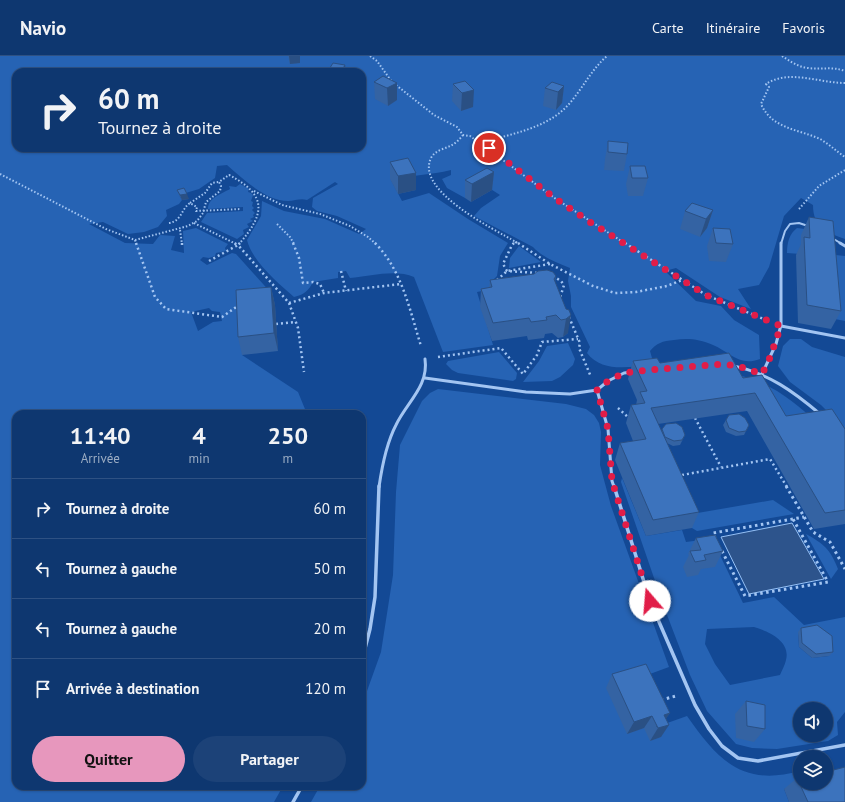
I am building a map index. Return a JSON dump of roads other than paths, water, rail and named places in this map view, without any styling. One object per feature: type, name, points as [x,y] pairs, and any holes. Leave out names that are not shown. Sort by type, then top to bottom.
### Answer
[{"type":"lane","points":[[762,374],[769,360],[781,326],[781,245],[786,229],[794,223],[799,222],[810,227]]},
{"type":"lane","points":[[827,236],[845,246]]},
{"type":"lane","points":[[781,326],[845,338]]},
{"type":"lane","points":[[366,646],[370,631],[375,597],[377,511],[380,478],[391,435],[400,416],[425,378],[425,359]]},
{"type":"lane","points":[[728,365],[738,366],[762,374],[780,383],[825,418]]},
{"type":"lane","points":[[425,378],[526,392],[570,394],[597,390],[608,381],[624,373],[640,371]]},
{"type":"lane","points":[[597,390],[608,429],[612,481],[650,601],[689,692],[709,729],[722,746],[738,758],[758,761],[845,745]]},
{"type":"lane","points":[[293,802],[300,790]]}]
